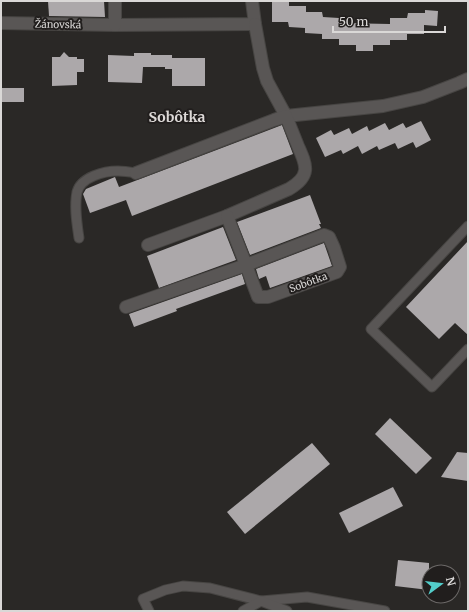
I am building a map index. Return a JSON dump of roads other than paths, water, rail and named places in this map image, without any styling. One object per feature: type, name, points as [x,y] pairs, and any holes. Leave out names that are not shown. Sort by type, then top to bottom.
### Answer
[{"type":"street","points":[[115,1],[114,25],[255,24]]},
{"type":"street","points":[[148,245],[226,216],[289,189],[298,184],[303,177],[305,172],[305,162],[286,116],[267,81],[263,68],[252,1]]},
{"type":"street","name":"Žánovská","points":[[1,23],[114,25]]},
{"type":"street","points":[[136,173],[286,116],[383,106],[423,97],[468,80]]},
{"type":"street","name":"Sobôtka","points":[[126,307],[246,265],[324,235],[329,237],[340,267],[337,272],[268,297],[258,297],[246,265],[226,216]]},
{"type":"lane","points":[[79,238],[76,209],[77,191],[82,182],[99,174],[117,171],[136,173]]},
{"type":"lane","points":[[468,226],[371,329],[432,387],[468,349]]},
{"type":"lane","points":[[149,611],[143,599],[165,590],[183,586],[210,588],[261,601],[287,611]]},
{"type":"lane","points":[[243,611],[261,601],[307,597],[386,611]]},
{"type":"lane","points":[[259,611],[261,601]]},
{"type":"district","name":"Sobôtka","points":[[177,117]]}]
